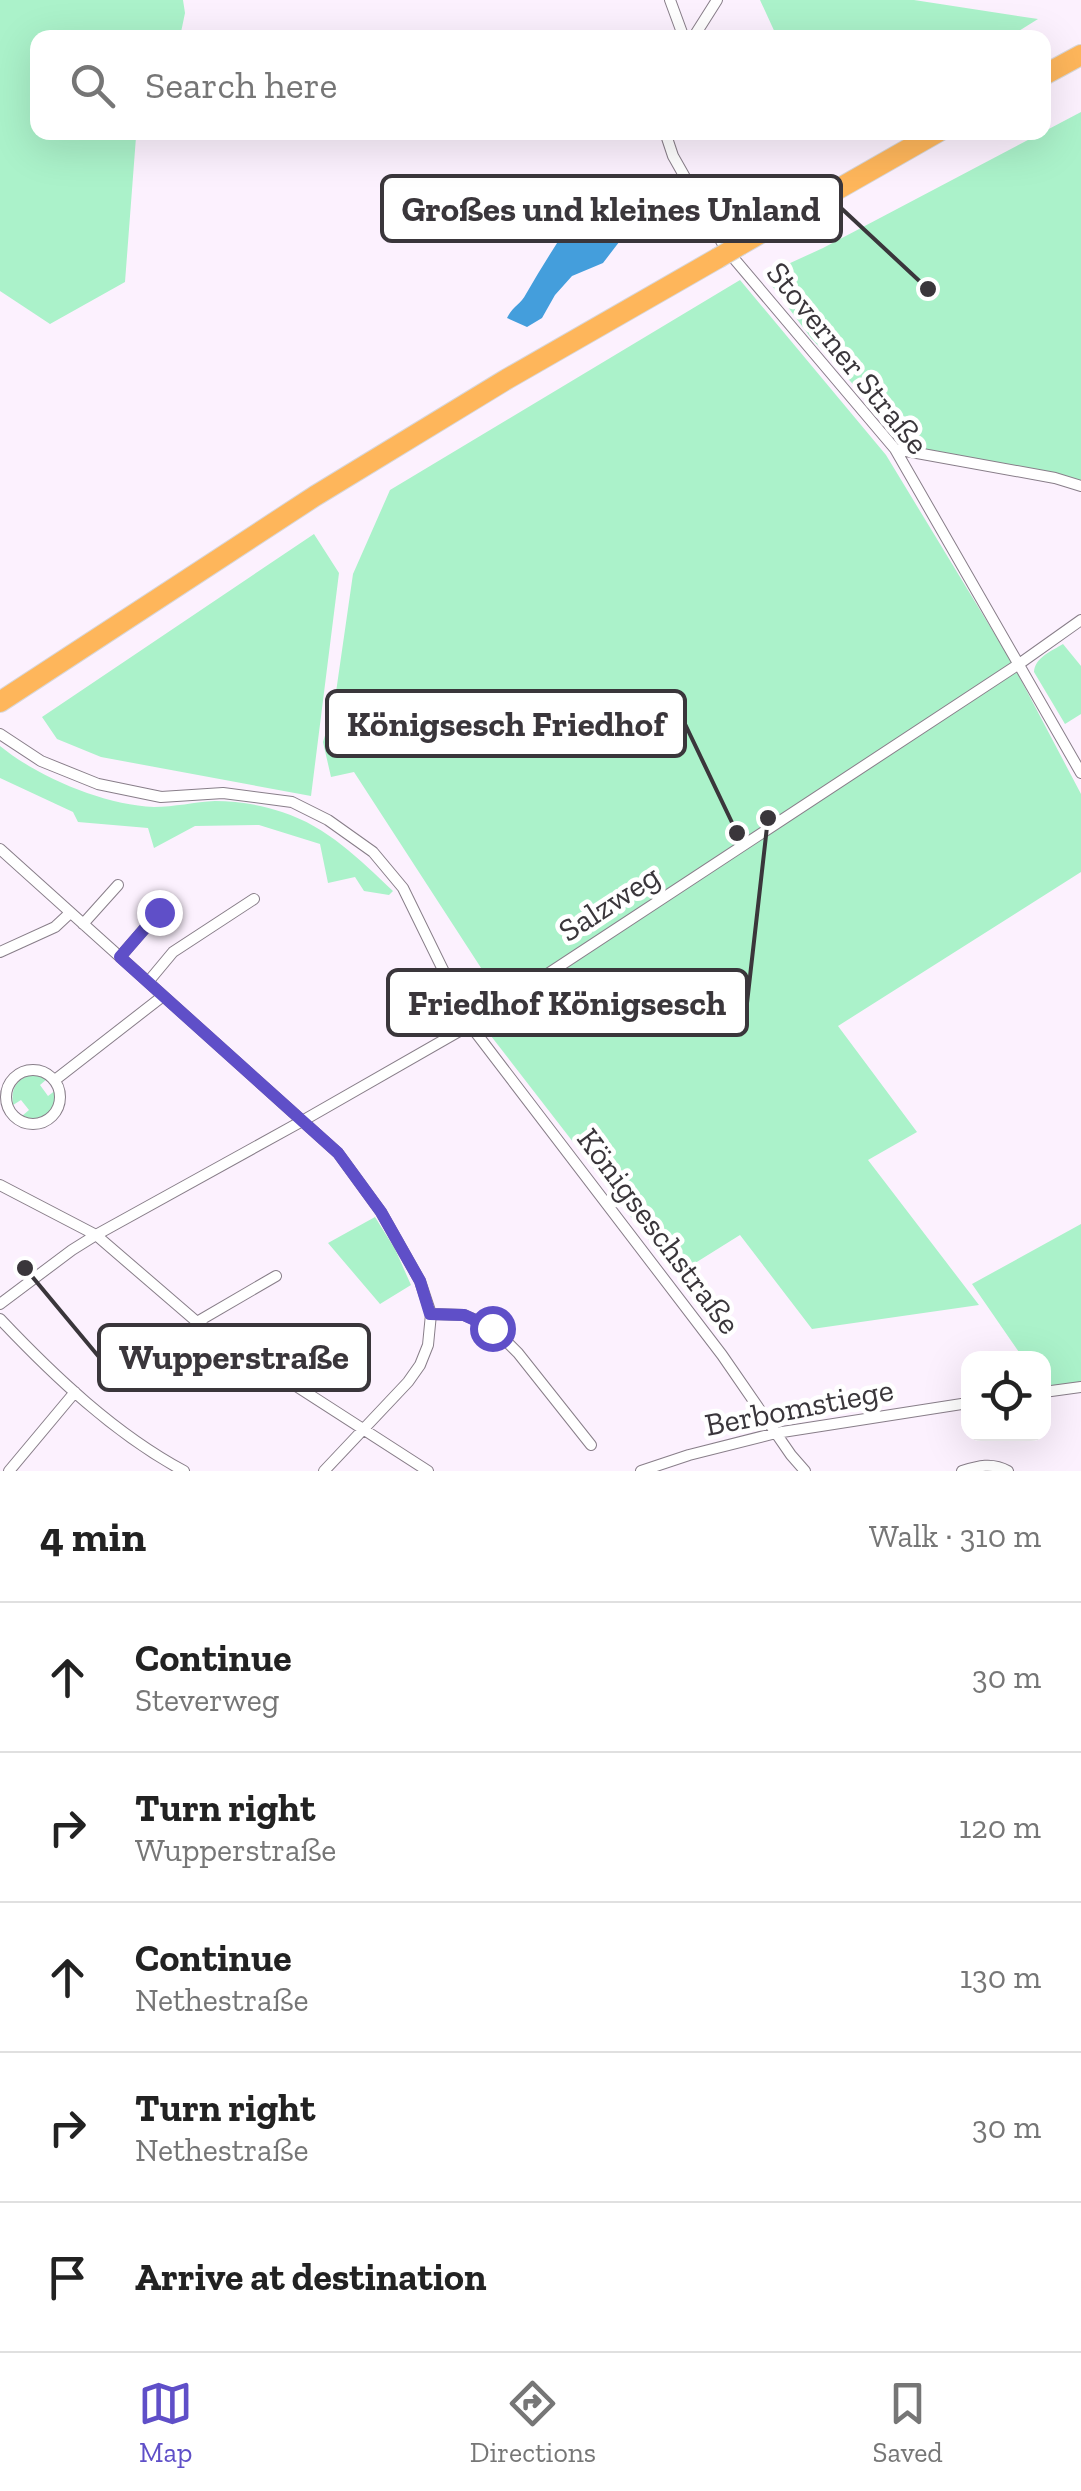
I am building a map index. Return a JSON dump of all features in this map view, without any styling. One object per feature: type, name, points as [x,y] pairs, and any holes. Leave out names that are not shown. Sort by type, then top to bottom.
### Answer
[{"type":"highway","points":[[1051,71],[1081,55]]},
{"type":"highway","points":[[0,702],[315,496],[507,379],[924,140]]},
{"type":"street","points":[[670,0],[681,30]]},
{"type":"street","points":[[698,30],[717,0]]},
{"type":"street","name":"Stoverner Straße","points":[[668,140],[725,248],[895,449],[1081,773]]},
{"type":"street","points":[[895,449],[1081,486]]},
{"type":"street","name":"Salzweg","points":[[0,1304],[96,1234],[470,1024],[1081,620]]},
{"type":"street","name":"Königseschstraße","points":[[2,735],[41,761],[98,784],[161,796],[224,793],[292,802],[328,820],[373,852],[403,888],[470,1024],[806,1471]]},
{"type":"street","points":[[0,849],[338,1153],[381,1212],[420,1281],[430,1314],[428,1345],[420,1366],[324,1471]]},
{"type":"street","points":[[83,924],[118,884]]},
{"type":"street","points":[[148,982],[173,952],[254,900]]},
{"type":"street","points":[[120,957],[159,912]]},
{"type":"street","points":[[0,952],[55,927],[70,913]]},
{"type":"street","points":[[55,1080],[163,996]]},
{"type":"street","points":[[31,1070],[55,1080],[61,1100],[53,1117],[33,1126],[12,1116],[5,1097],[16,1076],[31,1070]]},
{"type":"street","points":[[0,1126],[12,1116]]},
{"type":"street","points":[[0,1185],[96,1234],[197,1322],[428,1471]]},
{"type":"street","points":[[197,1322],[276,1276]]},
{"type":"street","points":[[430,1314],[464,1315],[492,1328],[518,1353],[591,1445]]},
{"type":"street","points":[[0,1320],[34,1356],[162,1466],[184,1471]]},
{"type":"street","points":[[1051,1391],[1081,1387]]},
{"type":"street","points":[[10,1471],[76,1392]]},
{"type":"street","name":"Berbomstiege","points":[[641,1471],[776,1433],[961,1403]]},
{"type":"street","points":[[962,1471],[982,1464],[1008,1471]]},
{"type":"green space","points":[[0,0],[183,0],[181,30],[30,30],[30,140],[136,140],[125,282],[50,324],[0,291]]},
{"type":"green space","points":[[760,0],[914,0],[1038,19],[1020,30],[774,30]]},
{"type":"green space","points":[[1081,112],[1081,485],[904,451],[890,425],[811,338],[764,275],[1028,140],[1051,140],[1051,128]]},
{"type":"green space","points":[[740,280],[886,455],[1011,661],[1081,794],[1081,872],[838,1026],[917,1132],[868,1160],[979,1305],[812,1329],[740,1235],[676,1275],[491,1036],[496,991],[354,772],[331,777],[323,742],[334,706],[353,574],[390,490]]},
{"type":"green space","points":[[314,534],[339,573],[311,796],[101,757],[57,739],[42,717]]},
{"type":"green space","points":[[1063,644],[1081,666],[1081,714],[1065,724],[1034,672],[1041,658]]},
{"type":"green space","points":[[0,746],[52,778],[114,801],[154,807],[232,802],[258,805],[299,818],[328,835],[393,891],[389,895],[364,891],[355,877],[328,883],[320,844],[259,825],[195,826],[154,848],[148,828],[78,822],[73,812],[0,778]]},
{"type":"green space","points":[[36,1074],[47,1079],[40,1085],[48,1096],[56,1090],[56,1098],[48,1114],[29,1118],[22,1116],[29,1110],[21,1100],[13,1105],[13,1093],[20,1080]]},
{"type":"green space","points":[[375,1217],[411,1285],[380,1304],[328,1243]]},
{"type":"green space","points":[[1081,1224],[1081,1382],[1051,1387],[1051,1351],[1018,1351],[972,1284]]},
{"type":"water","points":[[602,174],[618,196],[628,225],[626,233],[603,263],[572,276],[542,318],[527,327],[507,318],[524,297]]},
{"type":"place","name":"Großes und kleines Unland","points":[[928,289]]},
{"type":"place","name":"Friedhof Königsesch","points":[[768,818]]},
{"type":"place","name":"Königsesch Friedhof","points":[[737,833]]},
{"type":"place","name":"Wupperstraße","points":[[25,1268]]},
{"type":"route","points":[[159,912],[120,957],[338,1153],[381,1212],[420,1281],[430,1314],[464,1315],[492,1328]]}]
